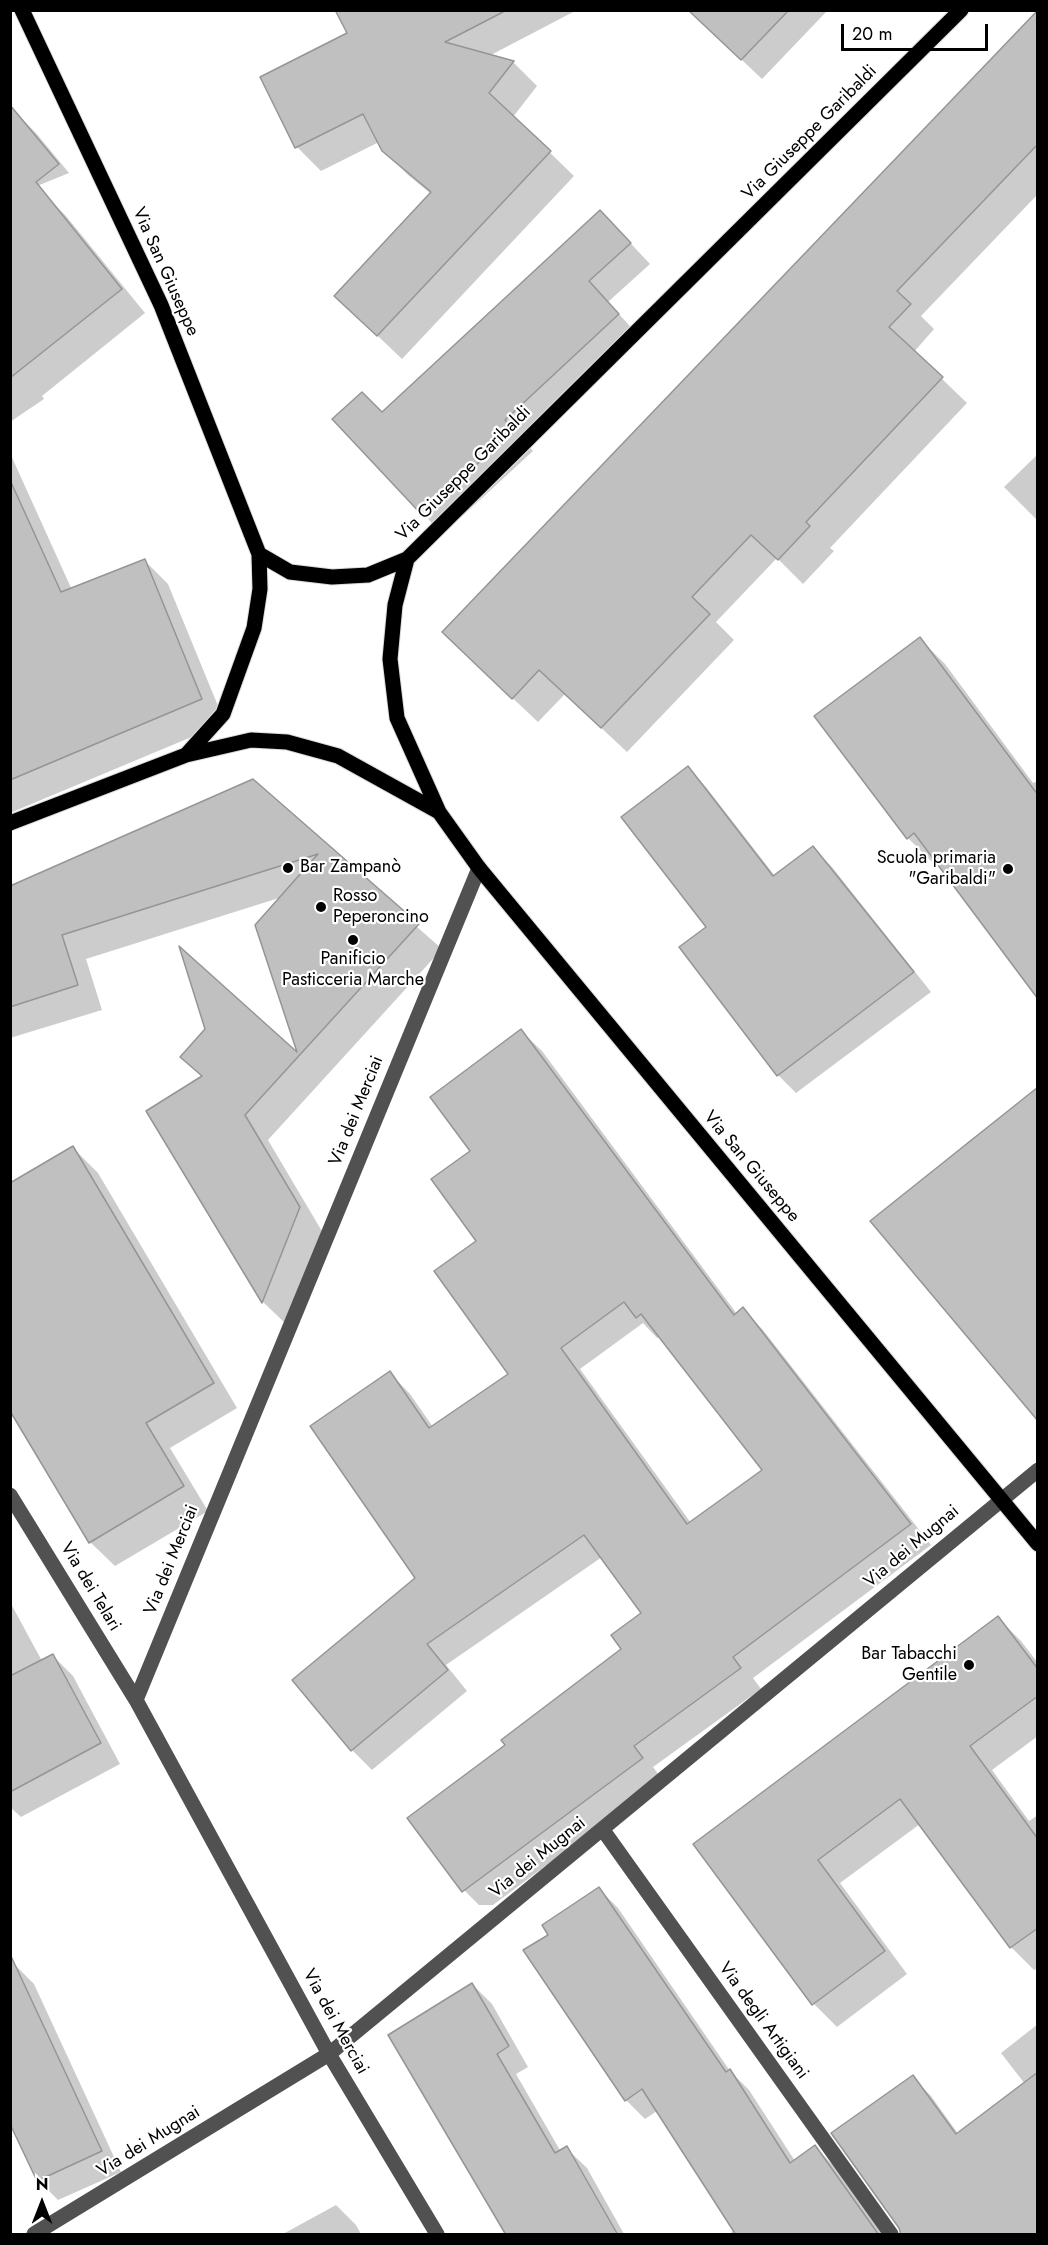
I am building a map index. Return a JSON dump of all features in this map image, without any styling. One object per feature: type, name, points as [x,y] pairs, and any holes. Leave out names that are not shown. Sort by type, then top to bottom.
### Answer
[{"type":"main road","name":"Via San Giuseppe","points":[[22,10],[161,304],[259,554],[260,589],[254,628],[223,714],[186,755]]},
{"type":"main road","name":"Via Giuseppe Garibaldi","points":[[439,812],[397,717],[390,659],[395,605],[407,559],[962,10]]},
{"type":"main road","points":[[259,554],[290,573],[332,577],[368,575],[407,559]]},
{"type":"main road","points":[[10,823],[186,755],[251,740],[287,742],[338,756],[439,812]]},
{"type":"main road","name":"Via San Giuseppe","points":[[439,812],[478,868],[1038,1544]]},
{"type":"street","name":"Via dei Merciai","points":[[437,2235],[329,2054],[136,1700],[478,868]]},
{"type":"street","name":"Via dei Mugnai","points":[[39,2233],[329,2054],[1038,1470]]},
{"type":"street","name":"Via dei Telari","points":[[10,1495],[136,1700]]},
{"type":"street","name":"Via degli Artigiani","points":[[603,1830],[891,2235]]},
{"type":"building","points":[[335,10],[507,10],[445,42],[514,61],[489,93],[551,151],[377,336],[334,296],[431,192],[382,151],[363,114],[295,148],[260,77],[347,33]]},
{"type":"building","points":[[688,10],[789,10],[741,60]]},
{"type":"building","points":[[1038,10],[1038,144],[897,291],[911,304],[889,327],[943,377],[806,522],[810,526],[778,560],[751,535],[692,597],[710,614],[601,728],[539,670],[512,699],[442,632]]},
{"type":"building","points":[[10,105],[59,164],[36,182],[122,289],[10,378]]},
{"type":"building","points":[[600,210],[631,243],[589,281],[619,314],[505,420],[514,430],[422,515],[332,419],[362,392],[382,412]]},
{"type":"building","points":[[10,480],[61,592],[145,559],[202,699],[10,780]]},
{"type":"building","points":[[920,637],[1038,795],[1038,999],[914,833],[907,839],[814,716]]},
{"type":"building","points":[[688,766],[773,876],[813,846],[914,972],[777,1076],[679,947],[706,927],[621,817]]},
{"type":"building","points":[[253,779],[419,924],[245,1115],[300,1207],[262,1303],[146,1111],[202,1076],[180,1057],[205,1029],[179,946],[297,1052],[255,925],[318,854],[62,935],[78,985],[10,1007],[10,886]]},
{"type":"building","points":[[521,1029],[734,1315],[743,1307],[911,1524],[733,1657],[741,1668],[634,1746],[643,1758],[462,1892],[407,1818],[505,1745],[501,1740],[621,1649],[611,1635],[641,1613],[584,1535],[427,1644],[448,1670],[351,1751],[292,1680],[415,1578],[310,1426],[390,1371],[429,1428],[508,1374],[434,1271],[476,1241],[431,1179],[470,1151],[430,1097]],"holes":[[[624,1302],[636,1318],[641,1314],[762,1470],[687,1524],[561,1348]]]},
{"type":"building","points":[[1038,1087],[1038,1421],[870,1221]]},
{"type":"building","points":[[73,1146],[214,1383],[146,1423],[184,1486],[89,1543],[10,1411],[10,1183]]},
{"type":"building","points":[[998,1616],[1038,1669],[1038,1696],[970,1746],[1038,1839],[1038,1928],[1010,1948],[900,1799],[818,1860],[885,1951],[812,2005],[693,1844]]},
{"type":"building","points":[[53,1654],[101,1743],[10,1792],[10,1676]]},
{"type":"building","points":[[599,1887],[726,2072],[730,2069],[790,2163],[815,2145],[879,2235],[736,2235],[642,2089],[625,2101],[523,1950],[548,1935],[542,1925]]},
{"type":"building","points":[[10,1954],[102,2151],[37,2181],[10,2124]]},
{"type":"building","points":[[472,1983],[509,2046],[497,2054],[555,2153],[567,2146],[618,2235],[506,2235],[388,2035]]},
{"type":"building","points":[[1038,2072],[1038,2235],[901,2235],[899,2228],[831,2133],[913,2075],[956,2134]]},
{"type":"place","name":"Bar Zampanò","points":[[288,868]]},
{"type":"place","name":"Scuola primaria \"Garibaldi\"","points":[[1008,869]]},
{"type":"place","name":"Rosso Peperoncino","points":[[321,907]]},
{"type":"place","name":"Panificio Pasticceria Marche","points":[[353,940]]},
{"type":"place","name":"Bar Tabacchi Gentile","points":[[969,1665]]}]
